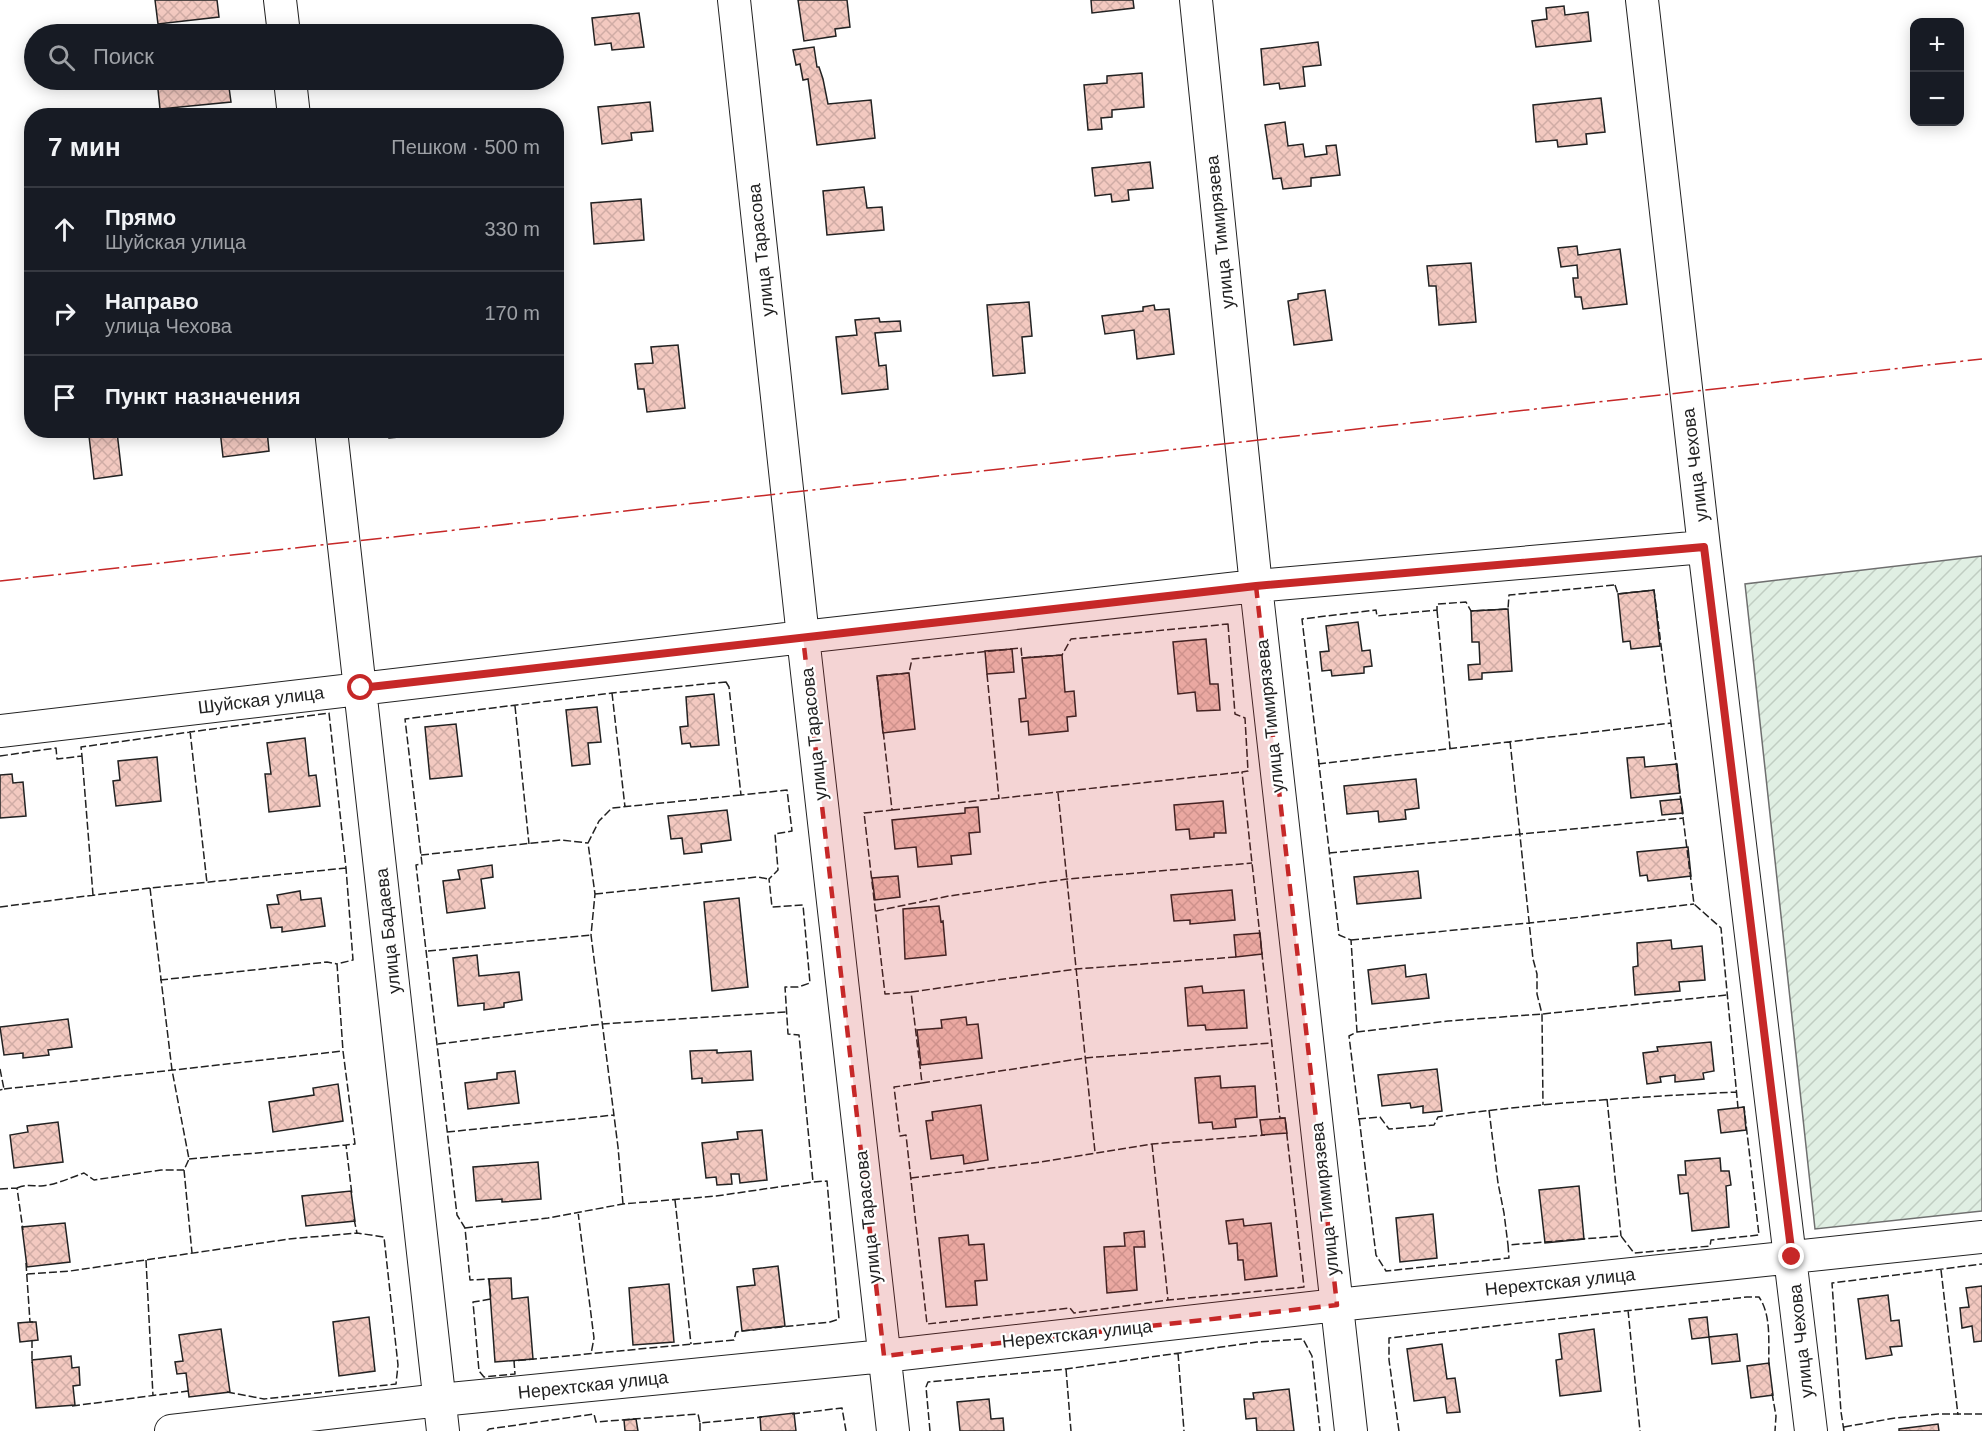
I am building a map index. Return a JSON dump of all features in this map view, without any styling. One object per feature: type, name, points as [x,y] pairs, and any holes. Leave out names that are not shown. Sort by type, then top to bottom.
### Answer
[{"type":"street","points":[[280,0],[283,24]]},
{"type":"street","name":"улица Тарасова","points":[[734,0],[893,1431]]},
{"type":"street","name":"улица Тимирязева","points":[[1196,0],[1256,586],[1351,1431]]},
{"type":"street","name":"улица Чехова","points":[[1642,0],[1704,547],[1792,1257],[1811,1431]]},
{"type":"street","points":[[291,90],[293,108]]},
{"type":"street","name":"улица Бадаева","points":[[332,438],[443,1431]]},
{"type":"street","name":"Шуйская улица","points":[[0,730],[1256,586],[1704,547]]},
{"type":"street","name":"Нерехтская улица","points":[[171,1431],[440,1400],[884,1356],[1337,1305],[1982,1238]]},
{"type":"highlighted area","points":[[1256,586],[1337,1305],[884,1356],[803,637]]},
{"type":"green space","points":[[1982,556],[1982,1211],[1815,1229],[1745,584]]},
{"type":"building","points":[[155,0],[217,0],[219,17],[158,24]]},
{"type":"building","points":[[798,0],[847,0],[850,27],[835,29],[836,36],[804,41]]},
{"type":"building","points":[[1091,0],[1133,0],[1134,8],[1092,13]]},
{"type":"building","points":[[1564,6],[1565,15],[1588,12],[1591,41],[1536,47],[1532,21],[1547,19],[1546,8]]},
{"type":"building","points":[[639,13],[644,47],[612,50],[611,43],[595,45],[592,18]]},
{"type":"building","points":[[1318,42],[1321,65],[1303,67],[1305,86],[1280,89],[1279,83],[1264,85],[1261,49]]},
{"type":"building","points":[[814,47],[817,67],[823,79],[828,104],[871,100],[875,138],[817,145],[808,79],[803,80],[800,64],[796,65],[793,50]]},
{"type":"building","points":[[1142,73],[1144,107],[1112,110],[1112,117],[1101,118],[1102,129],[1088,130],[1084,85],[1107,83],[1107,76]]},
{"type":"building","points":[[158,90],[229,90],[231,102],[160,108]]},
{"type":"building","points":[[1601,98],[1605,132],[1586,134],[1587,144],[1558,147],[1557,140],[1536,142],[1533,105]]},
{"type":"building","points":[[650,102],[653,131],[631,133],[632,140],[602,144],[598,107]]},
{"type":"building","points":[[1285,122],[1288,146],[1303,144],[1305,157],[1327,154],[1326,146],[1336,145],[1340,175],[1311,178],[1311,186],[1283,189],[1281,178],[1273,179],[1265,125]]},
{"type":"building","points":[[1150,162],[1153,188],[1128,190],[1129,200],[1112,202],[1111,194],[1095,196],[1092,168]]},
{"type":"building","points":[[864,187],[867,208],[882,207],[884,230],[827,235],[823,191]]},
{"type":"building","points":[[641,199],[644,240],[594,244],[591,203]]},
{"type":"building","points":[[1577,246],[1578,255],[1620,249],[1627,304],[1583,309],[1581,297],[1575,297],[1573,278],[1578,278],[1577,265],[1561,267],[1558,248]]},
{"type":"building","points":[[1471,263],[1476,322],[1439,325],[1436,286],[1429,286],[1427,266]]},
{"type":"building","points":[[1325,290],[1332,340],[1294,345],[1288,301],[1298,299],[1298,294]]},
{"type":"building","points":[[1029,302],[1032,336],[1022,337],[1025,373],[993,376],[987,305]]},
{"type":"building","points":[[1154,305],[1155,310],[1169,309],[1174,354],[1137,359],[1134,330],[1105,334],[1102,316],[1143,311],[1143,307]]},
{"type":"building","points":[[879,318],[880,322],[900,321],[901,331],[875,333],[879,366],[886,365],[888,389],[842,394],[836,337],[857,335],[855,320]]},
{"type":"building","points":[[678,345],[685,408],[647,412],[644,389],[638,389],[635,364],[653,363],[651,347]]},
{"type":"building","points":[[89,438],[118,438],[122,475],[94,479]]},
{"type":"building","points":[[221,438],[268,438],[269,451],[223,457]]},
{"type":"building","points":[[1654,590],[1660,646],[1631,649],[1630,641],[1623,642],[1618,594]]},
{"type":"building","points":[[1508,609],[1512,671],[1482,673],[1482,679],[1469,680],[1468,665],[1480,664],[1479,642],[1472,642],[1471,611]]},
{"type":"building","points":[[1358,622],[1362,651],[1370,650],[1372,666],[1364,667],[1364,673],[1332,676],[1331,670],[1322,671],[1320,652],[1329,651],[1326,626]]},
{"type":"building","points":[[1206,639],[1210,684],[1218,684],[1220,710],[1197,711],[1195,692],[1178,694],[1173,642]]},
{"type":"building","points":[[1012,649],[1014,672],[987,674],[985,651]]},
{"type":"building","points":[[1062,655],[1065,692],[1074,691],[1076,716],[1067,717],[1068,731],[1029,735],[1028,721],[1021,722],[1019,699],[1026,698],[1022,658]]},
{"type":"building","points":[[909,673],[915,729],[883,733],[877,676]]},
{"type":"building","points":[[714,694],[719,745],[691,747],[690,743],[682,744],[680,727],[688,726],[686,697]]},
{"type":"building","points":[[597,707],[601,742],[588,743],[590,764],[572,766],[566,710]]},
{"type":"building","points":[[456,724],[462,776],[430,779],[425,727]]},
{"type":"building","points":[[305,738],[309,776],[316,775],[320,806],[269,812],[265,774],[271,774],[267,743]]},
{"type":"building","points":[[157,757],[161,801],[116,806],[113,781],[120,780],[118,761]]},
{"type":"building","points":[[1644,757],[1645,767],[1677,764],[1680,793],[1631,798],[1627,758]]},
{"type":"building","points":[[12,774],[13,783],[23,782],[26,816],[0,818],[0,775]]},
{"type":"building","points":[[1416,779],[1419,808],[1405,810],[1406,819],[1379,822],[1378,811],[1347,814],[1344,786]]},
{"type":"building","points":[[1681,799],[1683,813],[1662,815],[1660,801]]},
{"type":"building","points":[[1223,801],[1226,833],[1214,833],[1214,837],[1190,839],[1189,829],[1176,830],[1174,805]]},
{"type":"building","points":[[978,807],[980,832],[969,833],[971,854],[951,856],[952,864],[918,867],[916,847],[895,849],[892,820],[965,813],[965,808]]},
{"type":"building","points":[[727,810],[731,840],[701,844],[702,852],[684,854],[682,838],[671,839],[668,816]]},
{"type":"building","points":[[1688,847],[1691,876],[1648,881],[1647,875],[1640,876],[1637,852]]},
{"type":"building","points":[[492,865],[493,877],[481,879],[485,908],[447,913],[443,881],[460,879],[458,870]]},
{"type":"building","points":[[1418,871],[1421,898],[1357,904],[1354,877]]},
{"type":"building","points":[[898,876],[900,897],[875,900],[872,878]]},
{"type":"building","points":[[1232,890],[1235,920],[1190,924],[1190,920],[1174,921],[1171,895]]},
{"type":"building","points":[[300,891],[301,900],[321,898],[325,926],[282,932],[282,927],[271,928],[267,905],[279,904],[277,895]]},
{"type":"building","points":[[739,898],[748,987],[712,991],[704,902]]},
{"type":"building","points":[[939,906],[941,922],[943,921],[946,955],[905,959],[903,909]]},
{"type":"building","points":[[1260,933],[1262,954],[1236,957],[1234,935]]},
{"type":"building","points":[[1671,940],[1672,949],[1702,946],[1705,980],[1679,982],[1680,991],[1635,995],[1633,967],[1638,966],[1637,943]]},
{"type":"building","points":[[477,955],[479,976],[519,972],[522,1000],[504,1003],[504,1007],[484,1010],[484,1003],[458,1006],[453,958]]},
{"type":"building","points":[[1405,965],[1406,977],[1426,974],[1429,998],[1372,1004],[1368,970]]},
{"type":"building","points":[[1202,986],[1203,993],[1244,990],[1247,1028],[1206,1030],[1205,1025],[1188,1026],[1185,988]]},
{"type":"building","points":[[966,1017],[967,1025],[978,1024],[982,1058],[921,1065],[917,1030],[942,1028],[941,1020]]},
{"type":"building","points":[[68,1019],[72,1047],[48,1050],[49,1055],[23,1058],[23,1053],[4,1055],[0,1027]]},
{"type":"building","points":[[1711,1042],[1714,1071],[1703,1073],[1704,1079],[1675,1082],[1675,1075],[1660,1077],[1661,1082],[1647,1084],[1643,1053],[1658,1051],[1657,1047]]},
{"type":"building","points":[[717,1050],[717,1053],[751,1051],[753,1080],[702,1083],[702,1078],[692,1079],[690,1051]]},
{"type":"building","points":[[1437,1069],[1442,1111],[1423,1113],[1423,1106],[1411,1108],[1410,1103],[1382,1106],[1378,1075]]},
{"type":"building","points":[[515,1071],[519,1103],[468,1109],[465,1083],[497,1079],[497,1073]]},
{"type":"building","points":[[1220,1076],[1221,1088],[1255,1086],[1257,1117],[1235,1119],[1236,1127],[1213,1129],[1212,1122],[1199,1123],[1195,1078]]},
{"type":"building","points":[[338,1084],[343,1121],[273,1132],[269,1102],[314,1095],[313,1088]]},
{"type":"building","points":[[981,1105],[988,1160],[964,1164],[963,1155],[931,1159],[926,1121],[933,1120],[932,1112]]},
{"type":"building","points":[[1744,1107],[1746,1130],[1721,1133],[1718,1110]]},
{"type":"building","points":[[1285,1118],[1287,1133],[1262,1135],[1260,1120]]},
{"type":"building","points":[[58,1122],[63,1162],[14,1168],[10,1135],[28,1132],[27,1126]]},
{"type":"building","points":[[762,1130],[767,1180],[740,1183],[739,1174],[731,1174],[732,1184],[717,1185],[716,1177],[706,1178],[702,1143],[738,1139],[737,1132]]},
{"type":"building","points":[[1720,1158],[1721,1171],[1729,1171],[1731,1185],[1726,1186],[1729,1227],[1692,1231],[1688,1193],[1680,1194],[1678,1175],[1686,1175],[1685,1161]]},
{"type":"building","points":[[538,1162],[541,1199],[476,1201],[473,1167]]},
{"type":"building","points":[[1579,1186],[1584,1239],[1545,1243],[1539,1190]]},
{"type":"building","points":[[351,1191],[355,1221],[306,1226],[302,1196]]},
{"type":"building","points":[[1433,1214],[1437,1258],[1400,1262],[1396,1218]]},
{"type":"building","points":[[1243,1219],[1244,1226],[1271,1223],[1277,1276],[1245,1280],[1243,1260],[1238,1260],[1237,1243],[1229,1244],[1226,1221]]},
{"type":"building","points":[[65,1223],[70,1262],[27,1267],[22,1227]]},
{"type":"building","points":[[1144,1231],[1145,1247],[1134,1247],[1137,1290],[1107,1293],[1104,1247],[1125,1246],[1124,1233]]},
{"type":"building","points":[[968,1235],[969,1245],[984,1244],[987,1280],[975,1281],[977,1305],[946,1307],[939,1238]]},
{"type":"building","points":[[778,1266],[785,1326],[742,1331],[737,1287],[755,1285],[753,1269]]},
{"type":"building","points":[[511,1278],[512,1299],[528,1297],[533,1359],[495,1362],[489,1279]]},
{"type":"building","points":[[669,1284],[674,1342],[633,1345],[629,1288]]},
{"type":"building","points":[[1982,1286],[1982,1341],[1974,1342],[1972,1326],[1962,1328],[1960,1308],[1969,1307],[1966,1288]]},
{"type":"building","points":[[1888,1295],[1891,1321],[1899,1320],[1902,1346],[1890,1347],[1892,1355],[1866,1359],[1858,1299]]},
{"type":"building","points":[[369,1317],[375,1371],[339,1376],[333,1322]]},
{"type":"building","points":[[1707,1317],[1709,1337],[1692,1339],[1689,1319]]},
{"type":"building","points":[[36,1322],[38,1340],[20,1342],[18,1323]]},
{"type":"building","points":[[221,1329],[230,1392],[189,1397],[186,1373],[177,1374],[175,1362],[183,1361],[179,1335]]},
{"type":"building","points":[[1594,1329],[1601,1391],[1560,1396],[1556,1360],[1562,1359],[1559,1334]]},
{"type":"building","points":[[1737,1334],[1740,1361],[1712,1364],[1709,1337]]},
{"type":"building","points":[[1442,1344],[1447,1379],[1455,1378],[1460,1412],[1447,1413],[1445,1397],[1414,1401],[1407,1349]]},
{"type":"building","points":[[71,1356],[72,1368],[79,1367],[80,1385],[73,1386],[75,1405],[36,1408],[32,1360]]},
{"type":"building","points":[[1769,1363],[1773,1395],[1751,1398],[1747,1366]]},
{"type":"building","points":[[1289,1389],[1294,1431],[1257,1431],[1256,1418],[1246,1419],[1244,1399],[1254,1399],[1253,1393]]},
{"type":"building","points":[[989,1399],[991,1419],[1003,1418],[1004,1431],[960,1431],[957,1402]]},
{"type":"building","points":[[794,1413],[796,1431],[761,1431],[760,1417]]},
{"type":"building","points":[[636,1419],[638,1431],[625,1431],[624,1420]]},
{"type":"building","points":[[1938,1424],[1939,1431],[1899,1431],[1899,1429]]},
{"type":"fence","points":[[1615,585],[1618,594],[1654,590],[1694,904],[1721,928],[1738,1108],[1744,1107],[1759,1235],[1711,1240],[1710,1246],[1634,1253],[1621,1236],[1508,1245],[1509,1258],[1386,1271],[1376,1255],[1349,1036],[1357,1032],[1351,940],[1339,935],[1302,619],[1376,610],[1377,616],[1437,610],[1437,604],[1466,602],[1471,611],[1508,609],[1509,595],[1615,585]]},
{"type":"fence","points":[[1437,610],[1450,748]]},
{"type":"fence","points":[[1228,624],[1235,714],[1245,718],[1248,771],[1242,772],[1280,1118],[1285,1118],[1304,1287],[1168,1300],[1074,1313],[1070,1308],[927,1324],[906,1135],[900,1136],[894,1087],[922,1083],[911,992],[885,994],[864,813],[892,810],[877,676],[909,673],[912,659],[1021,648],[1022,658],[1062,655],[1071,639],[1228,624]]},
{"type":"fence","points":[[987,674],[999,799]]},
{"type":"fence","points":[[726,682],[729,687],[741,795],[787,790],[792,831],[775,834],[778,870],[769,879],[772,907],[803,905],[810,983],[798,987],[785,987],[788,1034],[799,1035],[813,1182],[827,1181],[839,1319],[830,1322],[736,1332],[734,1340],[514,1361],[515,1374],[484,1377],[479,1371],[473,1302],[491,1299],[489,1279],[470,1280],[465,1228],[457,1215],[416,865],[422,864],[405,719],[612,693],[726,682]]},
{"type":"fence","points":[[612,693],[625,807]]},
{"type":"fence","points":[[515,706],[529,844]]},
{"type":"fence","points":[[0,756],[56,748],[57,759],[82,756],[81,747],[329,713],[346,868],[353,960],[337,964],[343,1051],[355,1144],[346,1145],[352,1195]]},
{"type":"fence","points":[[1318,764],[1671,723]]},
{"type":"fence","points":[[190,731],[207,883]]},
{"type":"fence","points":[[1510,741],[1533,959],[1537,974],[1537,994],[1542,1014],[1543,1105]]},
{"type":"fence","points":[[82,756],[93,895]]},
{"type":"fence","points":[[892,810],[1242,772]]},
{"type":"fence","points":[[1058,793],[1095,1152]]},
{"type":"fence","points":[[623,1204],[591,935],[595,894],[588,843],[599,821],[612,808],[741,795]]},
{"type":"fence","points":[[1329,853],[1684,818]]},
{"type":"fence","points":[[421,855],[561,840],[588,843]]},
{"type":"fence","points":[[876,911],[949,896],[1067,879],[1252,863]]},
{"type":"fence","points":[[0,907],[150,888],[346,868]]},
{"type":"fence","points":[[595,894],[757,877],[769,879]]},
{"type":"fence","points":[[150,888],[172,1070],[189,1159],[184,1170],[192,1253]]},
{"type":"fence","points":[[1351,940],[1694,904]]},
{"type":"fence","points":[[428,951],[591,935]]},
{"type":"fence","points":[[911,992],[1076,969],[1236,957]]},
{"type":"fence","points":[[160,980],[327,962],[337,964]]},
{"type":"fence","points":[[1357,1032],[1448,1021],[1727,995]]},
{"type":"fence","points":[[438,1044],[602,1024],[787,1012]]},
{"type":"fence","points":[[922,1083],[1085,1058],[1271,1043]]},
{"type":"fence","points":[[4,1089],[343,1051]]},
{"type":"fence","points":[[0,1069],[4,1089],[0,1090]]},
{"type":"fence","points":[[1358,1119],[1380,1117],[1389,1129],[1434,1125],[1438,1117],[1549,1104],[1736,1092]]},
{"type":"fence","points":[[1607,1099],[1621,1236]]},
{"type":"fence","points":[[1489,1110],[1508,1245]]},
{"type":"fence","points":[[447,1132],[614,1115]]},
{"type":"fence","points":[[911,1178],[1041,1162],[1152,1144],[1265,1135]]},
{"type":"fence","points":[[1152,1144],[1168,1300]]},
{"type":"fence","points":[[189,1159],[346,1145]]},
{"type":"fence","points":[[17,1188],[52,1184],[84,1173],[94,1180],[161,1170],[184,1170]]},
{"type":"fence","points":[[465,1228],[548,1218],[623,1204],[716,1196],[813,1182]]},
{"type":"fence","points":[[0,1189],[17,1188],[23,1230]]},
{"type":"fence","points":[[675,1200],[691,1344]]},
{"type":"fence","points":[[578,1212],[594,1338],[591,1354]]},
{"type":"fence","points":[[227,1392],[264,1399],[396,1384],[398,1365],[384,1237],[357,1233],[354,1219]]},
{"type":"fence","points":[[27,1274],[70,1271],[289,1239],[357,1233]]},
{"type":"fence","points":[[146,1260],[153,1396]]},
{"type":"fence","points":[[26,1263],[30,1322],[33,1322]]},
{"type":"fence","points":[[1844,1431],[1832,1283],[1982,1264]]},
{"type":"fence","points":[[1941,1270],[1958,1415]]},
{"type":"fence","points":[[1399,1431],[1389,1360],[1389,1338],[1759,1297],[1768,1321],[1769,1366]]},
{"type":"fence","points":[[1628,1310],[1640,1431]]},
{"type":"fence","points":[[930,1431],[926,1387],[928,1382],[1066,1369],[1257,1342],[1303,1339],[1312,1356],[1320,1431]]},
{"type":"fence","points":[[32,1340],[32,1363]]},
{"type":"fence","points":[[1178,1353],[1184,1431]]},
{"type":"fence","points":[[1066,1369],[1071,1431]]},
{"type":"fence","points":[[72,1406],[188,1391],[189,1393]]},
{"type":"fence","points":[[1772,1393],[1776,1416],[1775,1431]]},
{"type":"fence","points":[[792,1414],[842,1408],[846,1431]]},
{"type":"fence","points":[[487,1431],[594,1414],[596,1422],[698,1414],[700,1423],[762,1417]]},
{"type":"fence","points":[[1844,1427],[1895,1418],[1938,1414],[1982,1414]]},
{"type":"fence","points":[[700,1423],[700,1431]]},
{"type":"power","points":[[0,581],[1982,359]]},
{"type":"route","points":[[361,688],[1256,586],[1704,547],[1792,1257]]}]
